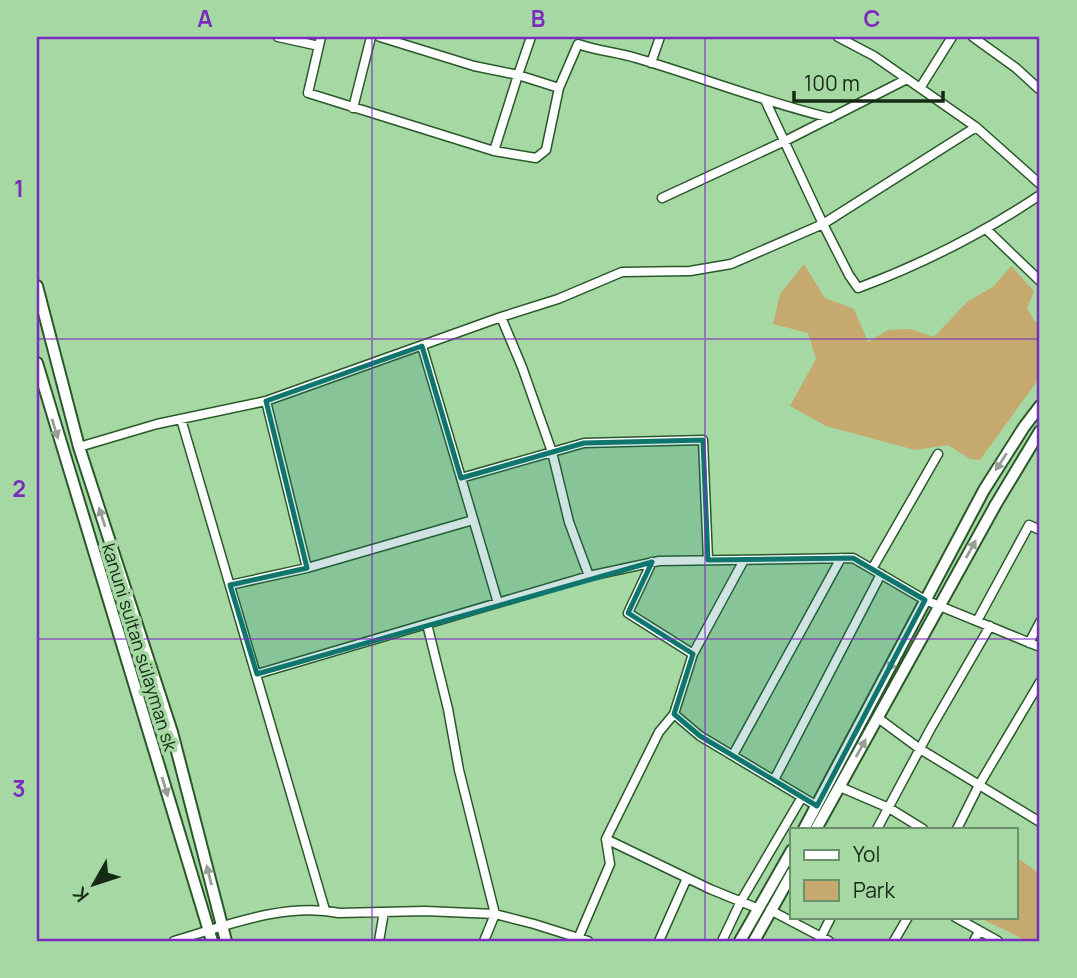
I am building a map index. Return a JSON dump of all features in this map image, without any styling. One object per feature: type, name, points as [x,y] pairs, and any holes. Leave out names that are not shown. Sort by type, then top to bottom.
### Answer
[{"type":"main road","points":[[37,286],[79,447],[172,732],[226,941]]},
{"type":"main road","name":"kanuni sultan sülayman sk","points":[[37,363],[211,936]]},
{"type":"main road","points":[[805,828],[984,490],[1040,406]]},
{"type":"main road","points":[[817,828],[996,504],[1040,430]]},
{"type":"main road","points":[[754,941],[790,854]]},
{"type":"main road","points":[[740,941],[790,876]]},
{"type":"street","points":[[278,37],[320,41],[308,93],[494,151],[537,158],[545,150],[559,88],[578,44]]},
{"type":"street","points":[[353,108],[371,37]]},
{"type":"street","points":[[380,37],[474,66],[518,75],[559,88]]},
{"type":"street","points":[[494,151],[531,37]]},
{"type":"street","points":[[570,37],[578,44],[651,63],[766,102],[831,118]]},
{"type":"street","points":[[651,63],[660,37]]},
{"type":"street","points":[[838,37],[874,56],[976,127],[1040,184]]},
{"type":"street","points":[[920,88],[952,37]]},
{"type":"street","points":[[973,37],[1016,68],[1040,90]]},
{"type":"street","points":[[662,198],[785,141],[908,79]]},
{"type":"street","points":[[766,102],[823,224],[858,288],[913,265],[986,229],[1040,195]]},
{"type":"street","points":[[79,447],[181,419],[266,401],[558,299],[622,272],[690,271],[730,264],[823,224],[976,127]]},
{"type":"street","points":[[986,229],[1040,281]]},
{"type":"street","points":[[501,317],[552,452],[569,522],[589,576]]},
{"type":"street","points":[[422,346],[498,604]]},
{"type":"street","points":[[266,401],[307,568]]},
{"type":"street","points":[[181,419],[326,910]]},
{"type":"street","points":[[461,478],[584,443],[703,440],[708,560]]},
{"type":"street","points":[[872,569],[938,454]]},
{"type":"street","points":[[229,585],[307,568],[473,520]]},
{"type":"street","points":[[976,621],[1028,525],[1040,530]]},
{"type":"street","points":[[733,755],[841,558]]},
{"type":"street","points":[[257,674],[589,576],[652,562],[708,560],[852,558],[926,600],[1040,647]]},
{"type":"street","points":[[174,941],[211,936],[222,927],[258,917],[326,910],[339,913],[495,914],[581,940],[610,864],[606,839],[659,732],[674,714],[693,654],[744,559]]},
{"type":"street","points":[[652,562],[628,613],[693,654]]},
{"type":"street","points":[[774,780],[881,575]]},
{"type":"street","points":[[1030,643],[1040,622]]},
{"type":"street","points":[[427,624],[448,709],[459,770],[495,914],[484,941]]},
{"type":"street","points":[[878,828],[990,626]]},
{"type":"street","points":[[958,828],[979,785],[1040,682]]},
{"type":"street","points":[[674,714],[700,736],[817,806]]},
{"type":"street","points":[[878,718],[920,748],[1040,822]]},
{"type":"street","points":[[840,787],[889,808],[921,828]]},
{"type":"street","points":[[722,941],[741,901],[802,797]]},
{"type":"street","points":[[606,839],[687,878],[765,910],[823,940],[831,918]]},
{"type":"street","points":[[659,941],[687,878]]},
{"type":"street","points":[[379,941],[384,912]]},
{"type":"street","points":[[894,941],[907,918]]},
{"type":"street","points":[[957,918],[998,941]]},
{"type":"street","points":[[974,941],[979,931]]},
{"type":"highlighted area","points":[[422,346],[461,478],[584,443],[703,440],[708,560],[853,558],[925,600],[817,806],[700,736],[674,714],[693,654],[628,613],[652,562],[257,674],[230,585],[307,568],[266,401]]},
{"type":"green space","points":[[804,264],[825,298],[854,309],[868,342],[888,330],[910,329],[934,337],[968,301],[993,287],[1011,266],[1034,291],[1027,308],[1035,322],[1040,321],[1040,377],[980,460],[970,459],[948,445],[915,450],[826,426],[790,406],[816,359],[808,333],[773,324],[780,294]]},
{"type":"green space","points":[[1018,858],[1040,874],[1040,941],[1027,941],[980,918],[1018,918]]}]
